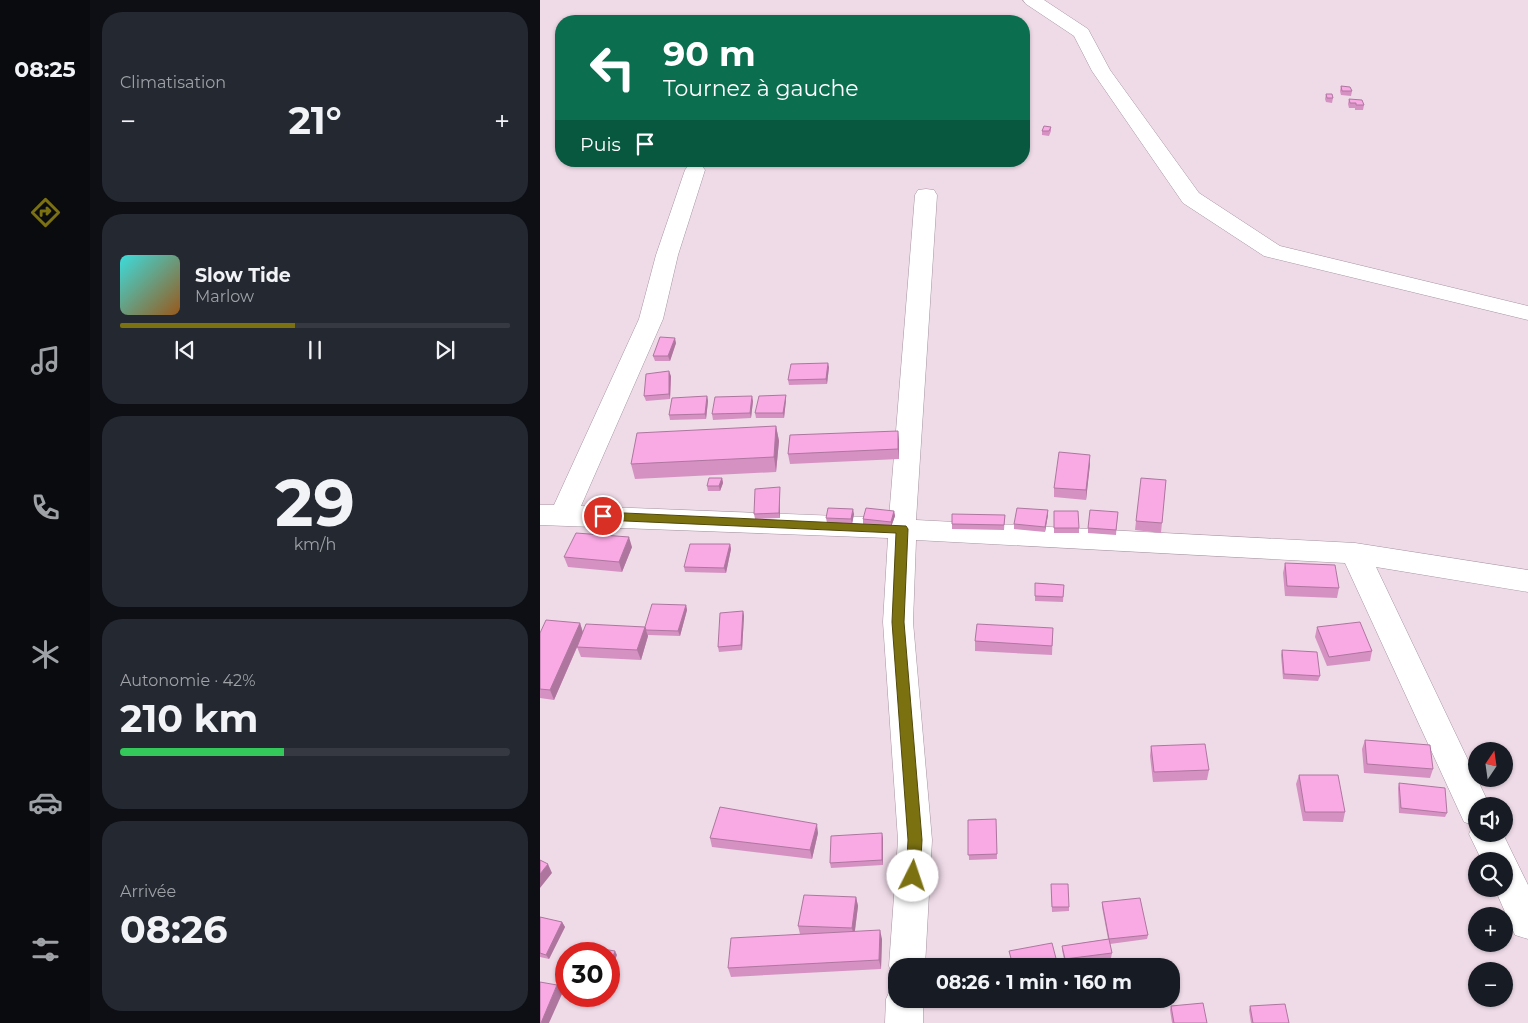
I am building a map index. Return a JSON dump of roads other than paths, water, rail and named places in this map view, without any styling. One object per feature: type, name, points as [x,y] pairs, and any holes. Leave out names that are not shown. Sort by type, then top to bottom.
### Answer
[{"type":"street","points":[[1032,0],[1082,33],[1101,72],[1191,198],[1272,251],[1528,313]]},
{"type":"street","points":[[694,170],[667,255],[651,319],[552,515],[902,529],[1355,553],[1528,581]]},
{"type":"street","points":[[908,958],[915,840],[898,622],[902,529],[926,195]]},
{"type":"street","points":[[1355,553],[1469,797]]},
{"type":"street","points":[[1513,890],[1528,922]]},
{"type":"street","points":[[904,1023],[905,1008]]}]
